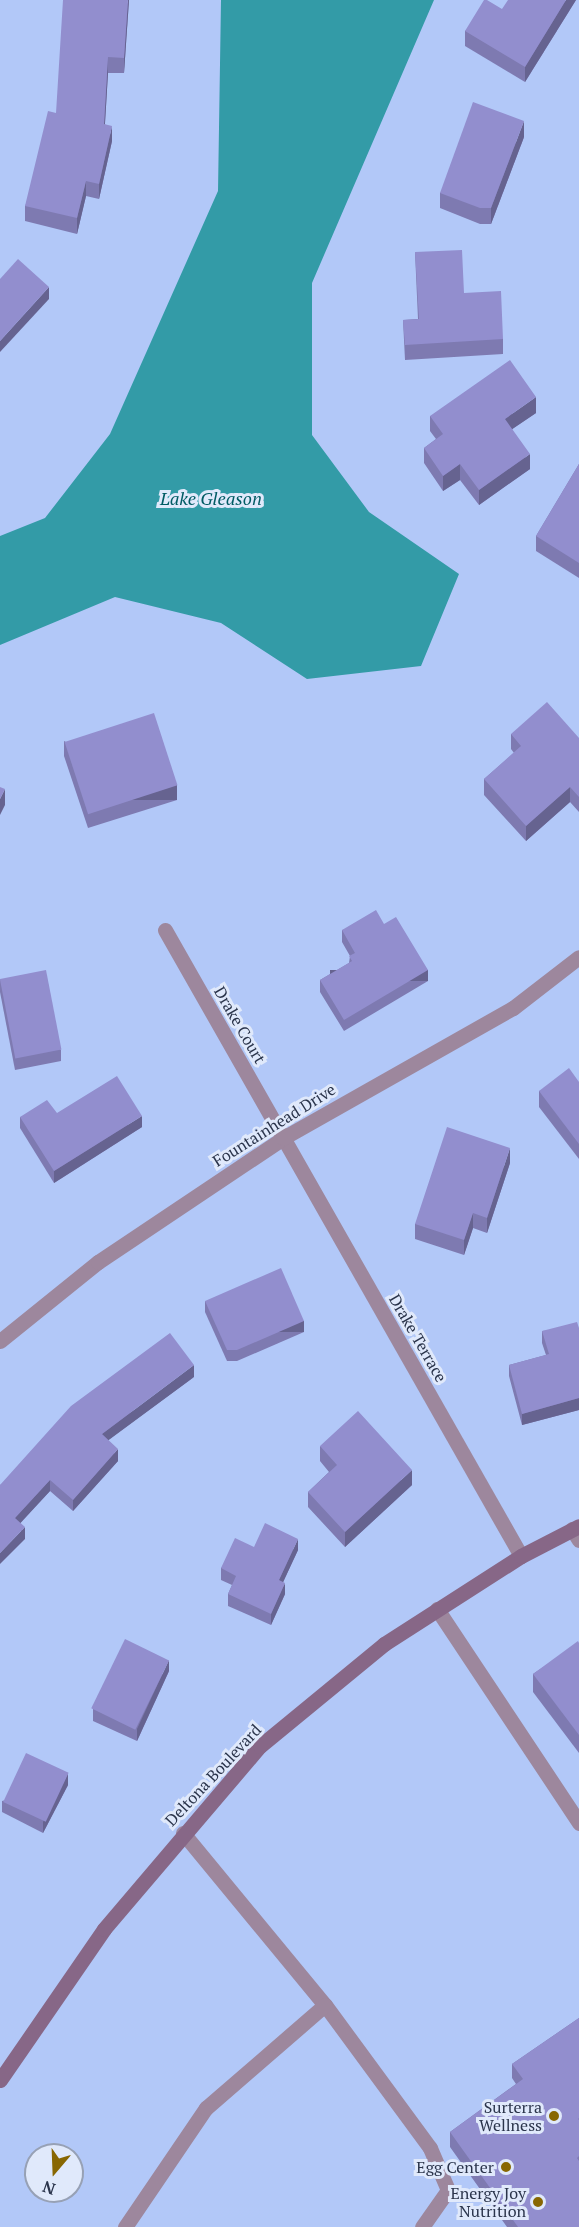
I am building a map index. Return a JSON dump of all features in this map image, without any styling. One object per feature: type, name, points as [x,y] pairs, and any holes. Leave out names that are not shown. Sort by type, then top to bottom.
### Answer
[{"type":"street","name":"Drake Court","points":[[165,930],[283,1138]]},
{"type":"street","name":"Fountainhead Drive","points":[[0,1341],[98,1262],[283,1138],[513,1008],[579,957]]},
{"type":"street","name":"Drake Terrace","points":[[283,1138],[521,1556]]},
{"type":"street","name":"Deltona Boulevard","points":[[0,2080],[104,1929],[183,1833],[260,1746],[384,1644],[521,1556],[577,1532]]},
{"type":"street","points":[[437,1609],[579,1822]]},
{"type":"street","points":[[183,1833],[325,2005],[430,2148],[448,2190],[422,2227]]},
{"type":"street","points":[[125,2227],[206,2108],[325,2005]]},
{"type":"water","name":"Lake Gleason","points":[[221,0],[434,0],[312,283],[312,435],[369,512],[459,574],[421,666],[307,679],[221,623],[115,597],[0,645],[0,536],[45,518],[110,434],[218,191]]},
{"type":"building","points":[[63,0],[128,0],[124,58],[108,57],[104,124],[112,126],[99,184],[86,181],[77,218],[25,206],[48,111],[56,113]]},
{"type":"building","points":[[484,0],[502,9],[508,0],[566,0],[525,67],[465,31]]},
{"type":"building","points":[[473,102],[524,121],[491,208],[480,208],[440,193]]},
{"type":"building","points":[[462,250],[464,293],[501,291],[503,339],[405,345],[403,320],[419,319],[415,252]]},
{"type":"building","points":[[18,259],[49,287],[0,341],[0,279]]},
{"type":"building","points":[[510,360],[536,397],[505,419],[530,454],[479,490],[460,464],[443,476],[424,448],[443,434],[430,416]]},
{"type":"building","points":[[579,464],[579,563],[536,536]]},
{"type":"building","points":[[547,702],[579,738],[579,797],[570,787],[526,826],[484,779],[521,746],[511,734]]},
{"type":"building","points":[[154,713],[177,785],[88,814],[65,742]]},
{"type":"building","points":[[0,787],[5,789],[0,799]]},
{"type":"building","points":[[376,910],[384,924],[396,917],[428,970],[344,1020],[320,980],[352,961],[349,956],[355,953],[342,930]]},
{"type":"building","points":[[46,970],[61,1050],[15,1058],[0,979]]},
{"type":"building","points":[[569,1068],[579,1082],[579,1144],[539,1091]]},
{"type":"building","points":[[117,1076],[142,1116],[54,1171],[20,1117],[47,1100],[57,1113]]},
{"type":"building","points":[[447,1127],[510,1148],[487,1218],[473,1213],[464,1240],[415,1224]]},
{"type":"building","points":[[281,1268],[304,1321],[237,1350],[227,1350],[205,1301]]},
{"type":"building","points":[[577,1322],[579,1328],[579,1398],[522,1414],[509,1365],[549,1354],[542,1331]]},
{"type":"building","points":[[170,1333],[194,1365],[102,1434],[118,1449],[73,1500],[50,1480],[15,1518],[25,1527],[0,1553],[0,1485],[71,1406]]},
{"type":"building","points":[[358,1411],[412,1470],[345,1532],[308,1492],[337,1465],[320,1446]]},
{"type":"building","points":[[265,1523],[298,1539],[279,1580],[285,1583],[271,1614],[228,1594],[236,1576],[221,1568],[235,1538],[254,1547]]},
{"type":"building","points":[[125,1639],[169,1660],[135,1730],[91,1708]]},
{"type":"building","points":[[578,1641],[579,1643],[579,1735],[533,1674]]},
{"type":"building","points":[[26,1753],[69,1773],[46,1822],[3,1802]]},
{"type":"building","points":[[579,2018],[579,2156],[577,2158],[579,2161],[579,2227],[518,2227],[450,2132],[523,2079],[512,2064]]},
{"type":"place","name":"Surterra Wellness","points":[[554,2116]]},
{"type":"place","name":"Egg Center","points":[[506,2167]]},
{"type":"place","name":"Energy Joy Nutrition","points":[[538,2202]]}]
